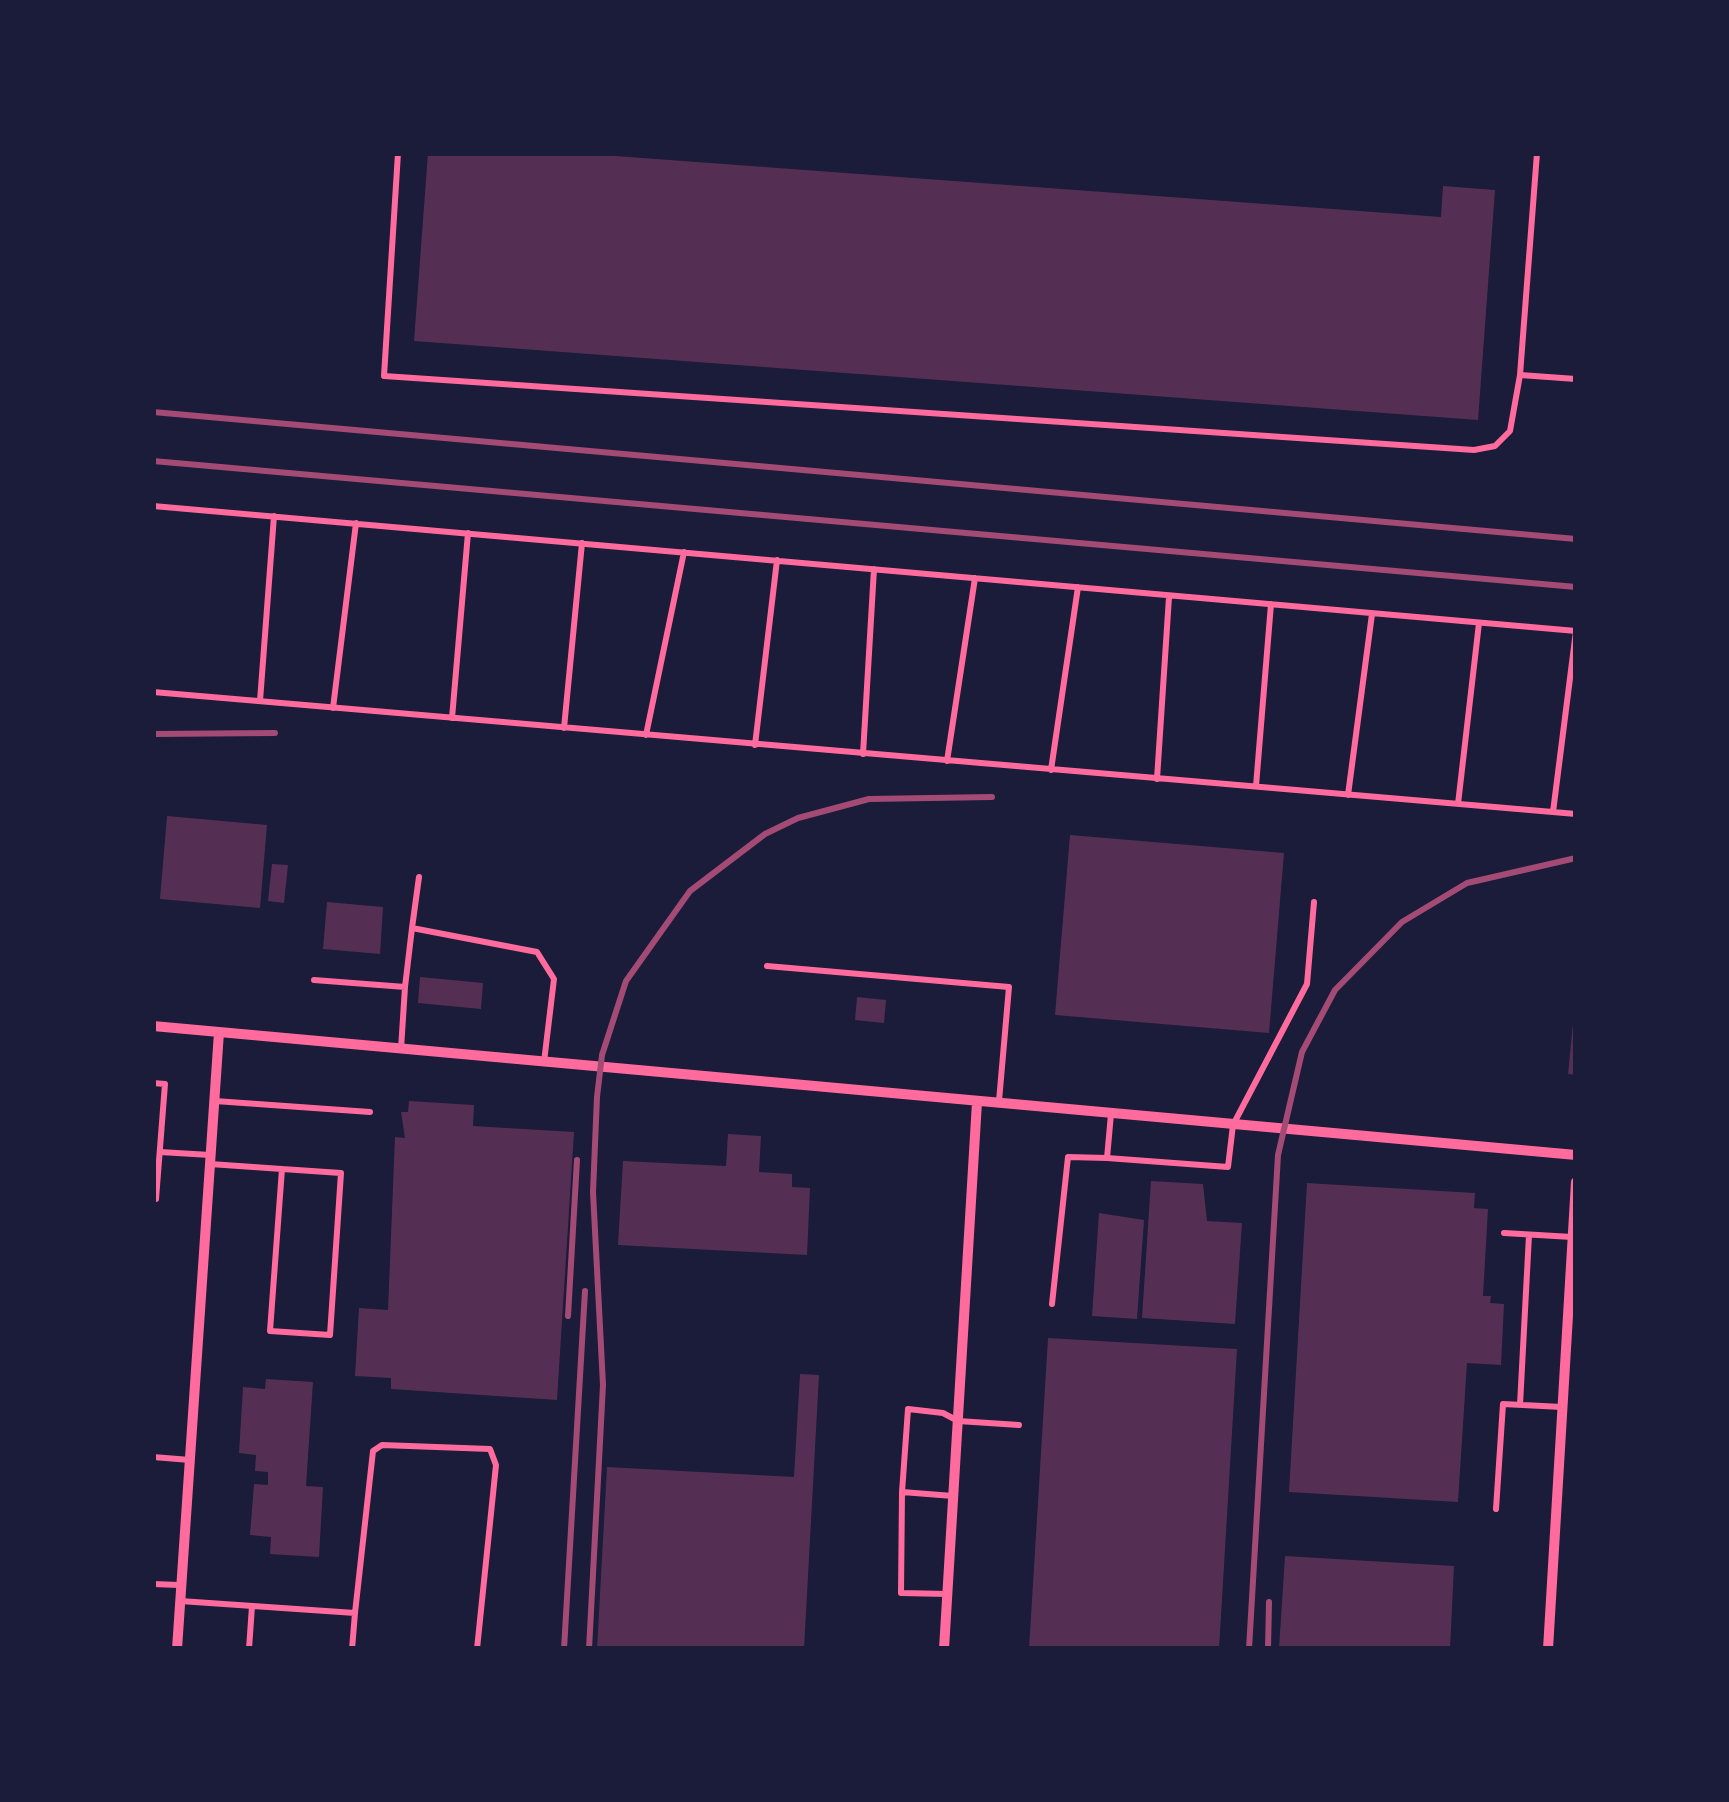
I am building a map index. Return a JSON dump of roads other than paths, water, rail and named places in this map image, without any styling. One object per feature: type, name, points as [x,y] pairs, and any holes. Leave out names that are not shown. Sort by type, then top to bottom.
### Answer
[{"type":"street","points":[[153,1026],[1576,1155]]},
{"type":"street","points":[[177,1649],[219,1032]]},
{"type":"street","points":[[944,1649],[977,1102]]},
{"type":"street","points":[[1548,1649],[1576,1182]]},
{"type":"lane","points":[[398,153],[384,376],[1474,450],[1495,446],[1510,431],[1520,375],[1537,153]]},
{"type":"lane","points":[[1520,375],[1576,379]]},
{"type":"lane","points":[[153,506],[1576,631],[1552,812]]},
{"type":"lane","points":[[260,701],[274,516]]},
{"type":"lane","points":[[333,708],[356,524]]},
{"type":"lane","points":[[452,718],[468,533]]},
{"type":"lane","points":[[565,728],[582,543]]},
{"type":"lane","points":[[646,735],[683,552]]},
{"type":"lane","points":[[755,745],[777,560]]},
{"type":"lane","points":[[862,754],[874,569]]},
{"type":"lane","points":[[947,761],[975,578]]},
{"type":"lane","points":[[1051,770],[1078,587]]},
{"type":"lane","points":[[1156,779],[1169,595]]},
{"type":"lane","points":[[1256,787],[1271,604]]},
{"type":"lane","points":[[1348,795],[1372,613]]},
{"type":"lane","points":[[1458,804],[1479,622]]},
{"type":"lane","points":[[153,692],[1576,814]]},
{"type":"lane","points":[[401,1049],[419,877]]},
{"type":"lane","points":[[1052,1304],[1068,1156],[1228,1167],[1233,1125],[1307,984],[1313,902]]},
{"type":"lane","points":[[412,928],[537,952],[554,979],[544,1062]]},
{"type":"lane","points":[[767,966],[1010,986],[999,1104]]},
{"type":"lane","points":[[314,980],[405,987]]},
{"type":"lane","points":[[153,1083],[165,1084],[157,1135],[156,1198]]},
{"type":"lane","points":[[214,1101],[370,1112]]},
{"type":"lane","points":[[1107,1158],[1111,1114]]},
{"type":"lane","points":[[160,1152],[341,1172],[330,1335],[270,1330],[282,1168]]},
{"type":"lane","points":[[1504,1233],[1573,1237]]},
{"type":"lane","points":[[1520,1405],[1529,1234]]},
{"type":"lane","points":[[1496,1509],[1503,1403],[1563,1407]]},
{"type":"lane","points":[[947,1594],[901,1593],[908,1409],[943,1413],[958,1421],[1019,1425]]},
{"type":"lane","points":[[352,1649],[374,1450],[382,1444],[490,1450],[496,1466],[477,1649]]},
{"type":"lane","points":[[153,1457],[190,1460]]},
{"type":"lane","points":[[902,1492],[953,1496]]},
{"type":"lane","points":[[153,1583],[181,1586]]},
{"type":"lane","points":[[180,1601],[355,1613]]},
{"type":"lane","points":[[249,1649],[252,1606]]},
{"type":"railway","points":[[153,412],[1576,539]]},
{"type":"railway","points":[[153,461],[1576,587]]},
{"type":"railway","points":[[153,734],[275,733]]},
{"type":"railway","points":[[589,1649],[603,1385],[593,1192],[597,1097],[602,1055],[626,981],[690,891],[765,834],[798,818],[869,799],[992,797]]},
{"type":"railway","points":[[1249,1649],[1278,1155],[1302,1052],[1335,990],[1402,922],[1467,883],[1576,858]]},
{"type":"railway","points":[[568,1316],[577,1160]]},
{"type":"railway","points":[[564,1649],[585,1291]]},
{"type":"railway","points":[[1268,1649],[1269,1602]]}]
